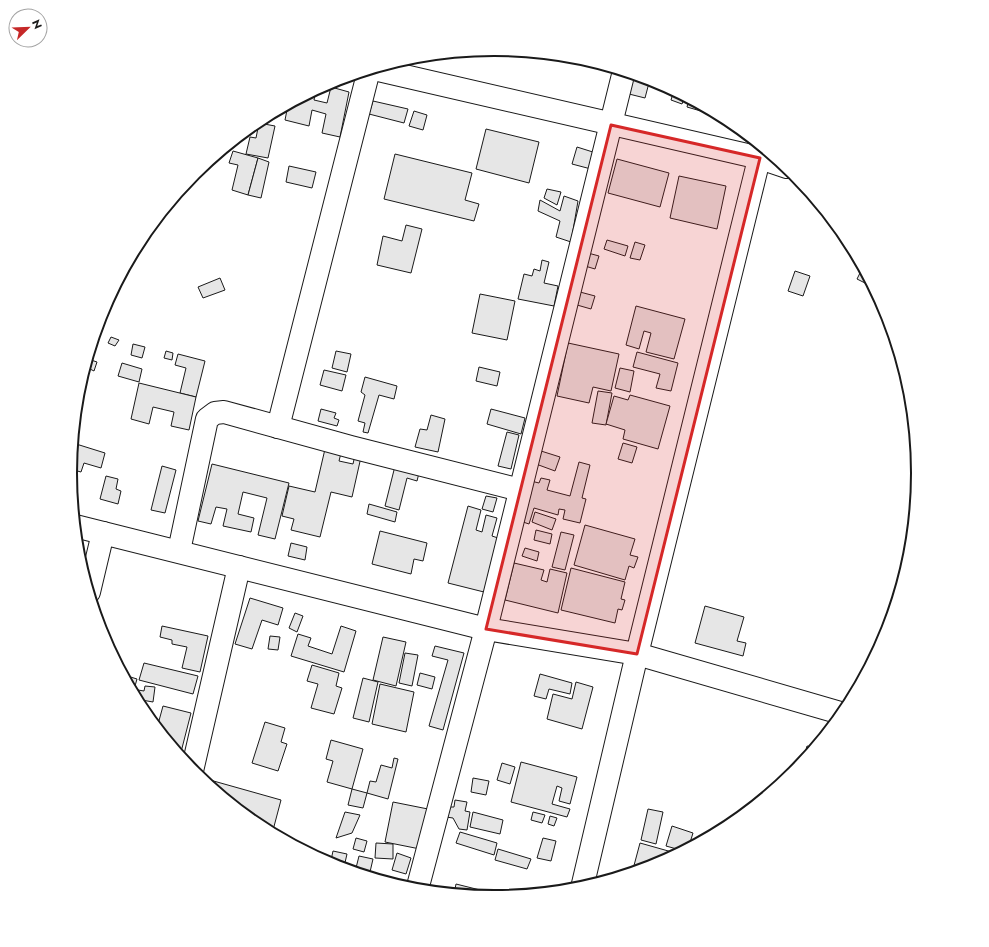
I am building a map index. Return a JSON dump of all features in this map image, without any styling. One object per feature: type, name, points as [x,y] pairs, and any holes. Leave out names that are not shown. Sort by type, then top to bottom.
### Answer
[{"type":"street","points":[[383,71],[611,125],[761,152]]},
{"type":"street","points":[[278,427],[368,76]]},
{"type":"street","points":[[419,884],[486,629],[623,76]]},
{"type":"street","points":[[584,881],[637,654],[761,152]]},
{"type":"street","points":[[179,551],[207,419],[210,415],[224,412],[351,447],[520,490]]},
{"type":"street","points":[[81,527],[486,629],[637,654],[837,712]]},
{"type":"street","points":[[91,583],[103,533]]},
{"type":"street","points":[[194,763],[239,567]]},
{"type":"highlighted area","points":[[611,125],[760,158],[637,654],[486,629]]},
{"type":"building","points":[[633,79],[648,86],[645,98],[629,94]]},
{"type":"building","points":[[335,88],[349,92],[340,137],[322,133],[326,114],[312,110],[309,126],[285,120],[287,112],[315,97],[314,100],[327,103],[330,90]]},
{"type":"building","points":[[672,96],[683,101],[682,104],[671,100]]},
{"type":"building","points":[[373,101],[408,109],[404,123],[369,114]]},
{"type":"building","points":[[688,104],[702,111],[687,107]]},
{"type":"building","points":[[414,111],[427,115],[423,130],[409,126]]},
{"type":"building","points":[[266,124],[275,126],[268,158],[246,154],[250,137],[256,138],[258,130],[263,126]]},
{"type":"building","points":[[486,129],[539,142],[529,183],[476,169]]},
{"type":"building","points":[[577,147],[596,153],[591,169],[572,164]]},
{"type":"building","points":[[233,151],[258,158],[248,195],[232,190],[238,165],[229,163]]},
{"type":"building","points":[[395,154],[472,173],[465,200],[479,204],[474,221],[384,199]]},
{"type":"building","points":[[258,158],[269,162],[261,198],[248,195]]},
{"type":"building","points":[[617,159],[669,173],[660,207],[608,193]]},
{"type":"building","points":[[289,166],[316,172],[312,188],[286,182]]},
{"type":"building","points":[[679,176],[726,186],[717,229],[670,218]]},
{"type":"building","points":[[547,189],[561,192],[557,205],[544,198]]},
{"type":"building","points":[[564,196],[578,201],[571,242],[556,237],[560,221],[538,211],[540,200],[560,211]]},
{"type":"building","points":[[406,225],[422,229],[411,273],[377,265],[383,236],[402,241]]},
{"type":"building","points":[[607,240],[628,246],[625,256],[604,249]]},
{"type":"building","points":[[635,242],[645,245],[640,260],[630,258]]},
{"type":"building","points":[[588,253],[599,256],[595,269],[585,266]]},
{"type":"building","points":[[542,260],[549,262],[544,283],[558,286],[554,306],[518,299],[524,274],[532,276],[534,269],[540,271]]},
{"type":"building","points":[[795,271],[810,276],[803,296],[788,291]]},
{"type":"building","points":[[860,273],[866,284],[857,279]]},
{"type":"building","points":[[220,278],[225,290],[203,298],[198,287]]},
{"type":"building","points":[[580,292],[595,296],[591,309],[577,305]]},
{"type":"building","points":[[480,294],[515,301],[507,340],[472,333]]},
{"type":"building","points":[[636,306],[685,319],[674,359],[646,352],[651,333],[644,331],[639,349],[626,345]]},
{"type":"building","points":[[111,337],[119,340],[115,346],[108,343]]},
{"type":"building","points":[[568,343],[619,354],[611,391],[593,387],[589,403],[557,396]]},
{"type":"building","points":[[133,344],[145,347],[142,358],[131,355]]},
{"type":"building","points":[[166,351],[173,353],[172,360],[164,358]]},
{"type":"building","points":[[336,351],[351,354],[347,372],[332,368]]},
{"type":"building","points":[[637,352],[678,363],[671,391],[656,388],[660,374],[633,367]]},
{"type":"building","points":[[178,354],[205,361],[196,397],[180,393],[186,368],[175,365]]},
{"type":"building","points":[[92,360],[97,362],[94,371],[90,369]]},
{"type":"building","points":[[122,363],[142,369],[139,382],[118,376]]},
{"type":"building","points":[[479,367],[500,372],[497,386],[476,381]]},
{"type":"building","points":[[620,368],[634,371],[630,392],[615,388]]},
{"type":"building","points":[[324,370],[346,375],[342,391],[320,385]]},
{"type":"building","points":[[365,377],[397,386],[394,399],[379,395],[368,433],[363,432],[365,423],[358,421],[365,395],[361,392]]},
{"type":"building","points":[[139,383],[196,397],[189,430],[171,426],[174,412],[153,407],[149,424],[131,419]]},
{"type":"building","points":[[598,391],[612,393],[606,425],[592,423]]},
{"type":"building","points":[[630,395],[670,406],[658,449],[623,439],[625,430],[606,424],[614,396],[628,400]]},
{"type":"building","points":[[321,409],[336,413],[334,418],[339,420],[337,426],[318,421]]},
{"type":"building","points":[[491,409],[525,418],[521,434],[487,424]]},
{"type":"building","points":[[431,415],[445,419],[438,452],[415,447],[420,429],[427,430]]},
{"type":"building","points":[[507,432],[519,435],[511,469],[498,466]]},
{"type":"building","points":[[623,443],[637,447],[632,463],[618,459]]},
{"type":"building","points":[[78,445],[105,453],[101,468],[84,463],[81,472],[77,471]]},
{"type":"building","points":[[325,449],[341,453],[339,461],[353,464],[355,455],[361,457],[352,497],[331,492],[320,537],[291,530],[294,519],[282,516],[289,486],[315,492]]},
{"type":"building","points":[[541,451],[560,457],[555,471],[536,464]]},
{"type":"building","points":[[396,462],[420,469],[417,481],[407,478],[399,510],[385,506]]},
{"type":"building","points":[[579,462],[590,465],[582,498],[586,499],[580,523],[563,519],[565,510],[559,509],[558,515],[534,508],[529,524],[520,521],[531,481],[539,483],[541,478],[550,480],[547,490],[570,496]]},
{"type":"building","points":[[212,464],[289,483],[275,539],[258,535],[267,498],[243,492],[238,514],[254,518],[251,532],[223,526],[227,509],[216,507],[211,524],[198,521]]},
{"type":"building","points":[[162,466],[176,470],[165,513],[151,510]]},
{"type":"building","points":[[106,476],[118,479],[116,489],[121,491],[118,504],[100,499]]},
{"type":"building","points":[[486,496],[497,498],[493,512],[482,509]]},
{"type":"building","points":[[369,504],[397,512],[395,522],[367,514]]},
{"type":"building","points":[[468,506],[481,510],[476,530],[482,532],[486,515],[497,518],[492,536],[498,538],[484,592],[448,583]]},
{"type":"building","points":[[535,512],[556,519],[552,530],[532,522]]},
{"type":"building","points":[[585,525],[635,539],[630,555],[638,557],[634,568],[629,566],[625,580],[574,565]]},
{"type":"building","points":[[536,530],[552,534],[550,544],[534,540]]},
{"type":"building","points":[[380,531],[427,543],[423,561],[414,559],[411,574],[372,564]]},
{"type":"building","points":[[561,532],[574,535],[565,570],[552,567]]},
{"type":"building","points":[[291,543],[307,547],[305,560],[288,556]]},
{"type":"building","points":[[525,548],[539,552],[537,561],[522,556]]},
{"type":"building","points":[[514,563],[544,570],[541,580],[547,582],[550,569],[567,573],[558,613],[505,600]]},
{"type":"building","points":[[571,568],[625,582],[621,599],[625,600],[622,610],[618,609],[615,623],[561,610]]},
{"type":"building","points":[[250,598],[283,608],[278,625],[262,620],[252,649],[235,644]]},
{"type":"building","points":[[705,606],[744,617],[737,641],[746,643],[743,656],[695,643]]},
{"type":"building","points":[[295,613],[303,616],[297,632],[289,628]]},
{"type":"building","points":[[162,626],[208,636],[200,672],[182,668],[187,647],[172,644],[172,640],[160,637]]},
{"type":"building","points":[[341,626],[356,631],[344,672],[291,656],[298,634],[311,638],[308,646],[332,654]]},
{"type":"building","points":[[270,636],[280,637],[278,650],[268,649]]},
{"type":"building","points":[[383,637],[406,642],[396,686],[373,680]]},
{"type":"building","points":[[435,646],[464,653],[443,730],[429,726],[448,660],[432,656]]},
{"type":"building","points":[[405,653],[418,655],[412,686],[399,683]]},
{"type":"building","points":[[144,663],[198,676],[193,694],[139,680]]},
{"type":"building","points":[[312,665],[339,673],[336,686],[342,688],[334,714],[311,708],[318,684],[307,681]]},
{"type":"building","points":[[420,673],[435,677],[432,689],[417,685]]},
{"type":"building","points":[[540,674],[572,683],[570,694],[549,689],[546,699],[534,696]]},
{"type":"building","points":[[130,677],[137,679],[135,686]]},
{"type":"building","points":[[363,678],[378,682],[369,722],[353,718]]},
{"type":"building","points":[[576,682],[593,687],[582,729],[547,719],[553,694],[572,699]]},
{"type":"building","points":[[380,684],[414,692],[406,732],[372,724]]},
{"type":"building","points":[[145,686],[155,687],[153,702],[144,700],[138,690],[144,691]]},
{"type":"building","points":[[163,706],[191,713],[182,750],[163,728],[159,722]]},
{"type":"building","points":[[265,722],[285,728],[281,742],[287,744],[278,771],[252,763]]},
{"type":"building","points":[[331,740],[363,749],[352,789],[327,782],[333,761],[326,759]]},
{"type":"building","points":[[394,758],[398,759],[388,799],[367,793],[370,781],[376,782],[381,765],[392,768]]},
{"type":"building","points":[[521,762],[577,777],[570,804],[559,801],[562,788],[557,786],[552,804],[570,809],[567,817],[511,802]]},
{"type":"building","points":[[502,763],[515,767],[510,784],[497,780]]},
{"type":"building","points":[[473,778],[489,781],[486,795],[471,792]]},
{"type":"building","points":[[212,781],[281,800],[274,828],[240,805]]},
{"type":"building","points":[[352,789],[367,793],[363,808],[348,805]]},
{"type":"building","points":[[455,800],[467,802],[465,811],[470,812],[467,830],[459,829],[453,818],[446,817],[448,807],[454,807]]},
{"type":"building","points":[[393,802],[428,809],[420,849],[385,842]]},
{"type":"building","points":[[648,809],[663,812],[656,844],[641,840]]},
{"type":"building","points":[[345,812],[360,815],[352,833],[336,838]]},
{"type":"building","points":[[473,812],[503,820],[500,834],[470,827]]},
{"type":"building","points":[[533,812],[545,815],[542,823],[531,820]]},
{"type":"building","points":[[550,816],[557,818],[554,826],[548,824]]},
{"type":"building","points":[[672,826],[693,833],[690,842],[679,848],[677,849],[666,846]]},
{"type":"building","points":[[460,832],[497,843],[494,855],[456,843]]},
{"type":"building","points":[[356,838],[367,841],[364,852],[353,849]]},
{"type":"building","points":[[543,838],[556,841],[551,861],[537,858]]},
{"type":"building","points":[[376,843],[393,844],[393,859],[375,858]]},
{"type":"building","points":[[640,843],[671,852],[654,859],[634,867]]},
{"type":"building","points":[[498,849],[531,859],[527,869],[495,860]]},
{"type":"building","points":[[333,851],[347,854],[345,863],[332,858]]},
{"type":"building","points":[[397,853],[411,858],[406,874],[392,870]]},
{"type":"building","points":[[359,856],[373,859],[370,872],[356,867]]},
{"type":"building","points":[[456,884],[482,891],[467,890],[455,889]]}]
